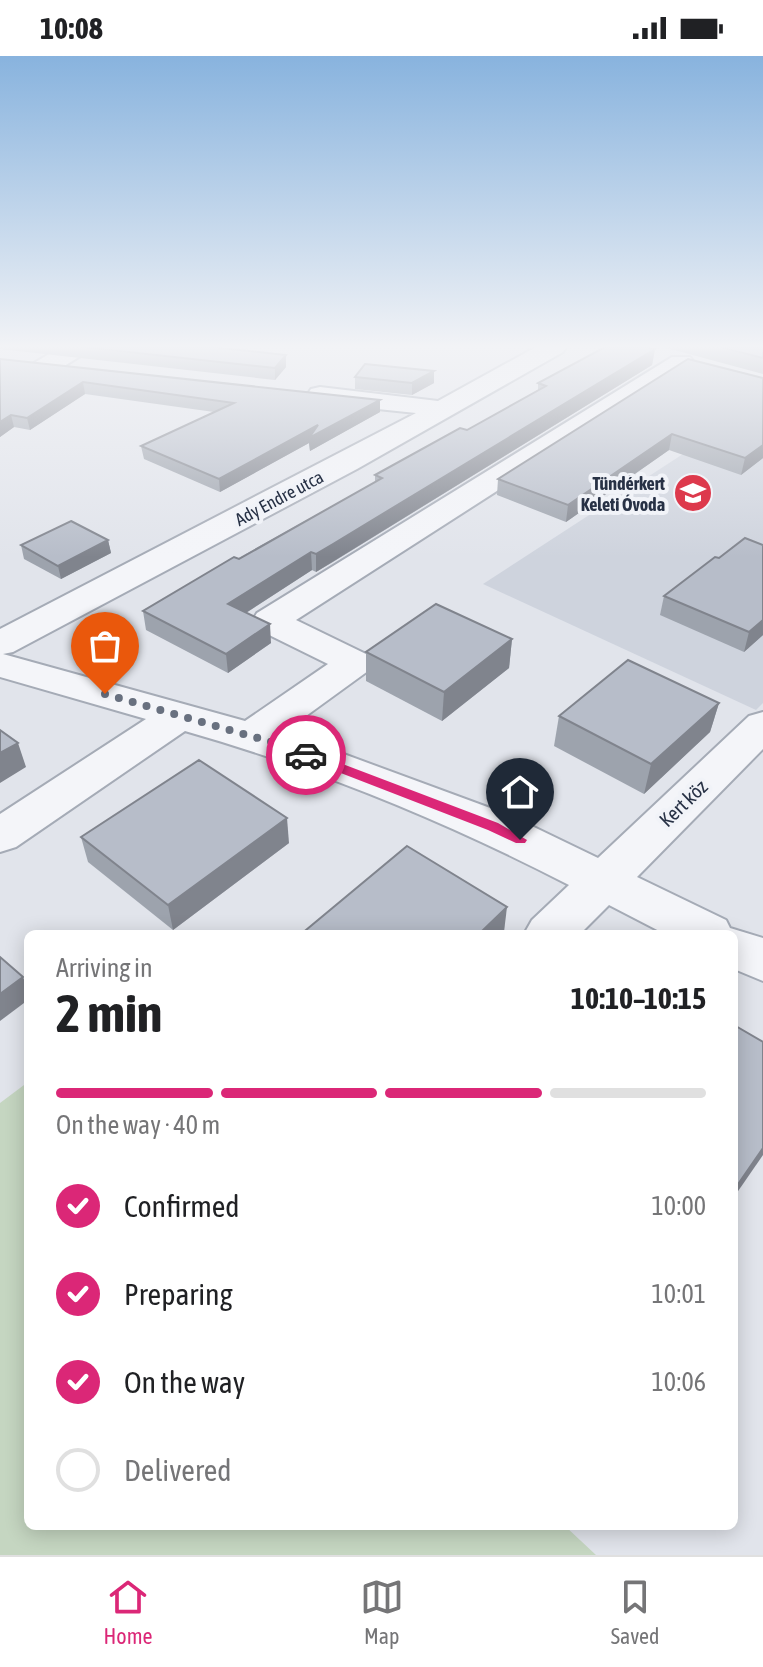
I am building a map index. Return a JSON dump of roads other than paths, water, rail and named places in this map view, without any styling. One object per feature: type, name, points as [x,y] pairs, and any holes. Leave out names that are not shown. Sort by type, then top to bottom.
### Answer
[{"type":"street","name":"Ady Endre utca","points":[[0,644],[347,463],[428,417]]},
{"type":"street","points":[[251,736],[355,663],[270,621],[593,417]]},
{"type":"street","points":[[0,665],[251,736],[493,826],[701,930]]},
{"type":"street","points":[[0,836],[181,715]]},
{"type":"street","name":"Kert köz","points":[[553,930],[763,725]]},
{"type":"street","points":[[738,948],[763,961]]},
{"type":"place","name":"Tündérkert Keleti Óvoda","points":[[693,493]]}]
